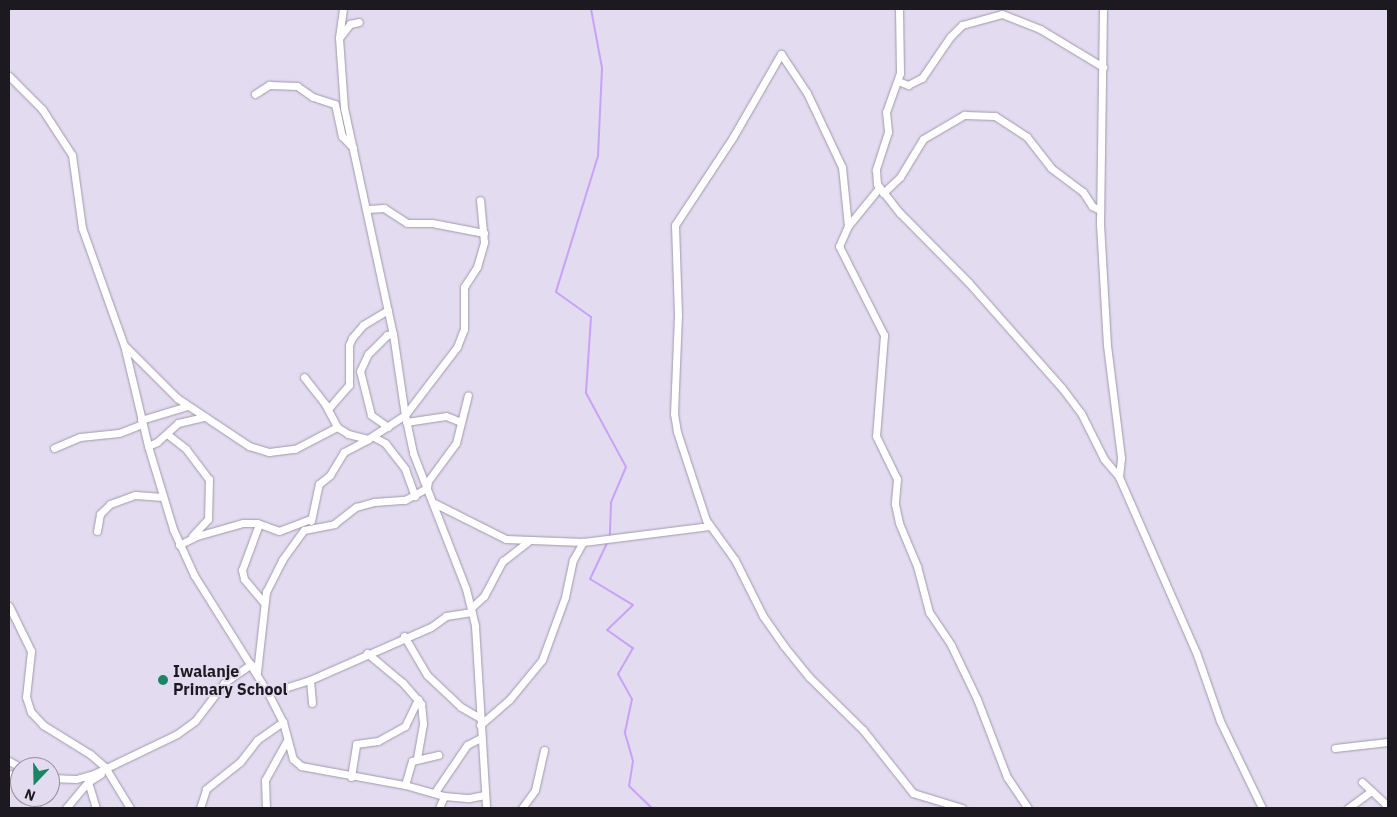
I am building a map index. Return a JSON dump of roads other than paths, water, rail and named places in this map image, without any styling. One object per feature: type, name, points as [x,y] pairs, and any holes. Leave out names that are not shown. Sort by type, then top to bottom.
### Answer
[{"type":"street","points":[[344,9],[339,38],[344,108],[368,209],[394,334],[406,419],[427,488],[471,610],[486,808]]},
{"type":"street","points":[[898,9],[901,66],[898,81],[888,106],[888,132],[875,176],[881,191],[969,283],[1081,412],[1104,459],[1119,477],[1199,660],[1221,724],[1262,808]]},
{"type":"street","points":[[1103,9],[1100,210],[1107,345],[1121,458],[1119,477]]},
{"type":"street","points":[[898,81],[908,85],[922,78],[950,37],[962,25],[1002,14],[1040,29],[1103,68]]},
{"type":"street","points":[[339,38],[350,24],[359,22]]},
{"type":"street","points":[[848,226],[840,163],[809,98],[780,54],[674,230],[678,306],[675,425],[710,526],[735,560],[764,616],[784,646],[809,677],[863,730],[907,787],[916,795],[962,808]]},
{"type":"street","points":[[9,76],[42,109],[72,156],[82,228],[124,345],[148,446],[179,545],[209,601],[268,693],[283,722],[286,742],[292,758],[299,765],[350,777],[405,785],[444,796],[469,798],[485,795]]},
{"type":"street","points":[[255,94],[269,85],[297,86],[313,97],[334,104],[342,136],[353,148]]},
{"type":"street","points":[[1028,808],[1007,777],[978,699],[951,645],[929,612],[917,566],[899,523],[895,504],[897,479],[876,436],[884,335],[841,254],[839,246],[848,226],[881,191],[900,177],[923,139],[964,115],[995,116],[1028,137],[1051,168],[1080,189],[1092,206],[1100,210]]},
{"type":"street","points":[[406,419],[457,347],[464,329],[464,286],[481,258],[484,233],[480,200]]},
{"type":"street","points":[[368,209],[384,208],[408,223],[432,223],[484,233]]},
{"type":"street","points":[[328,409],[349,385],[349,344],[352,338],[363,325],[388,310]]},
{"type":"street","points":[[388,427],[371,415],[360,371],[368,354],[387,335],[394,334]]},
{"type":"street","points":[[124,345],[187,406],[249,446],[269,452],[295,449],[337,427]]},
{"type":"street","points":[[304,377],[328,409],[337,427],[385,443],[405,470],[415,496]]},
{"type":"street","points":[[190,538],[243,523],[259,524],[279,531],[311,523],[334,524],[356,508],[374,502],[405,500],[415,496],[427,488],[428,481],[456,443],[468,395]]},
{"type":"street","points":[[54,448],[84,436],[119,433],[142,422],[187,406]]},
{"type":"street","points":[[256,673],[264,603],[282,560],[311,523],[319,484],[330,475],[344,452],[406,419],[446,416],[461,422]]},
{"type":"street","points":[[148,446],[168,434],[178,423],[205,417]]},
{"type":"street","points":[[168,434],[186,449],[209,479],[208,519],[190,538],[179,545]]},
{"type":"street","points":[[97,531],[100,514],[110,504],[135,495],[163,497]]},
{"type":"street","points":[[434,504],[493,535],[527,542],[583,542],[710,526]]},
{"type":"street","points":[[259,524],[242,570],[244,579],[264,603]]},
{"type":"street","points":[[268,693],[310,680],[404,636],[431,627],[446,616],[471,610],[486,593],[503,561],[527,542]]},
{"type":"street","points":[[480,722],[509,700],[542,660],[565,597],[573,560],[583,542]]},
{"type":"street","points":[[9,606],[31,650],[26,696],[31,712],[43,725],[90,754],[106,769],[130,808]]},
{"type":"street","points":[[404,636],[427,675],[480,722]]},
{"type":"street","points":[[367,653],[418,699],[423,715],[417,758]]},
{"type":"street","points":[[66,808],[88,782],[106,769],[190,725],[219,688],[251,664]]},
{"type":"street","points":[[310,680],[312,703]]},
{"type":"street","points":[[350,777],[356,744],[378,741],[405,726],[418,699]]},
{"type":"street","points":[[200,808],[206,789],[240,762],[257,740],[283,722]]},
{"type":"street","points":[[435,792],[468,745],[481,738]]},
{"type":"street","points":[[266,808],[265,780],[286,742]]},
{"type":"street","points":[[1335,748],[1388,742]]},
{"type":"street","points":[[522,808],[535,790],[538,765],[544,750]]},
{"type":"street","points":[[405,785],[410,763],[417,758],[438,755]]},
{"type":"street","points":[[60,779],[76,778],[106,769]]},
{"type":"street","points":[[88,782],[96,808]]},
{"type":"street","points":[[1362,782],[1388,806]]},
{"type":"street","points":[[1348,808],[1371,791]]},
{"type":"street","points":[[439,808],[444,796]]},
{"type":"waterway","points":[[591,9],[602,68],[598,156],[556,292],[591,317],[586,393],[626,467],[611,503],[610,537]]},
{"type":"waterway","points":[[608,541],[590,579],[633,605],[607,630],[633,648],[618,674],[632,699],[625,733],[633,761],[629,786],[652,808]]},
{"type":"place","name":"Iwalanje Primary School","points":[[163,680]]}]
